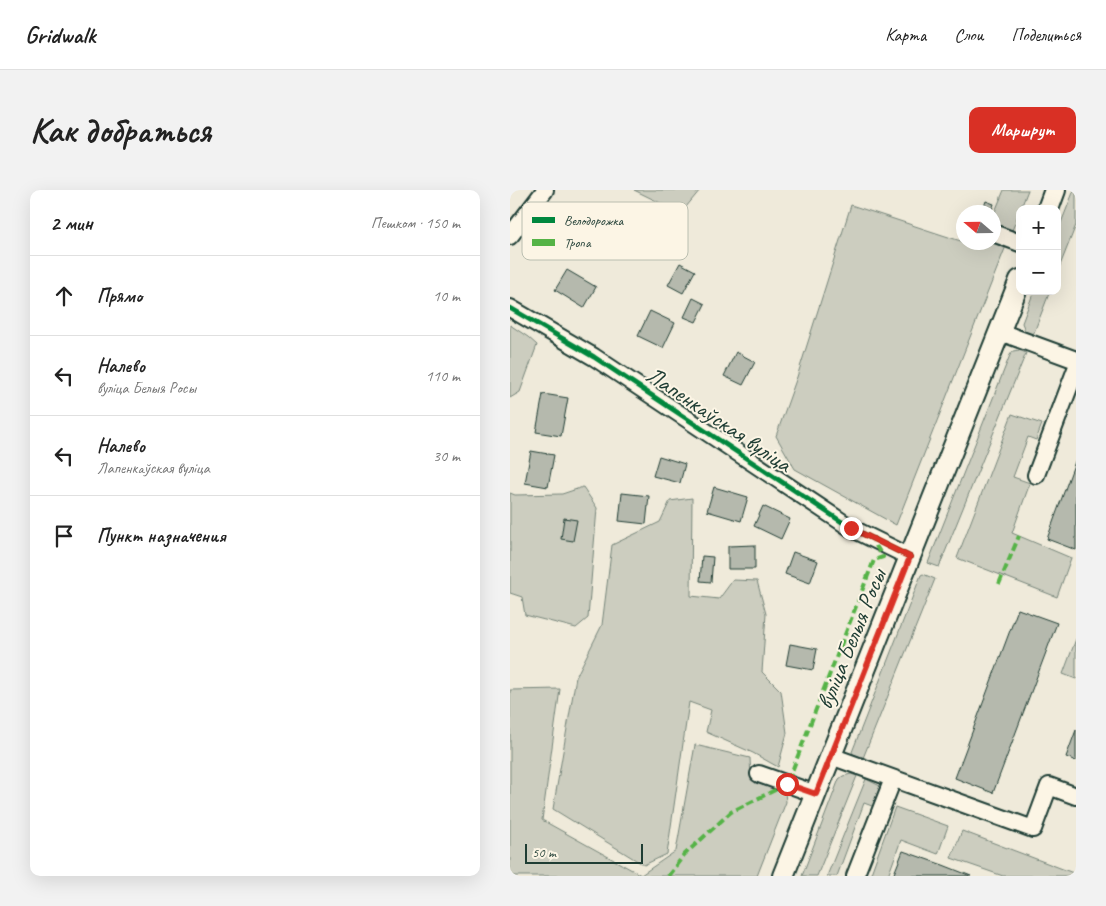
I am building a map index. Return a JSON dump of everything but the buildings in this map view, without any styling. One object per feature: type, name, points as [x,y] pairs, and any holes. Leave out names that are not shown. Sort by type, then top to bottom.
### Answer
[{"type":"main road","points":[[1049,205],[1055,190]]},
{"type":"main road","name":"вуліца Белыя Росы","points":[[783,876],[1016,290]]},
{"type":"street","points":[[537,202],[546,190]]},
{"type":"street","points":[[510,236],[522,221]]},
{"type":"street","points":[[1001,236],[1016,241]]},
{"type":"street","name":"Лапенкаўская вуліца","points":[[510,308],[594,357],[851,528],[910,557]]},
{"type":"street","points":[[1000,332],[1076,360]]},
{"type":"street","points":[[1036,475],[1076,369]]},
{"type":"street","points":[[831,756],[1033,829],[1049,786],[1076,796]]},
{"type":"street","points":[[759,774],[816,794]]},
{"type":"street","points":[[855,876],[893,779]]},
{"type":"shaded area","points":[[634,190],[700,190],[688,205],[688,202],[659,202]]},
{"type":"shaded area","points":[[1004,190],[1028,190],[1022,205],[1016,205],[1016,220],[896,525],[795,469],[776,436],[797,377],[851,205],[956,239],[956,250],[1001,250],[1001,205],[998,205]]},
{"type":"shaded area","points":[[1074,190],[1076,190],[1076,225],[1061,263],[1061,250],[1061,223]]},
{"type":"shaded area","points":[[1032,295],[1048,295],[1033,335],[1026,333],[1022,323]]},
{"type":"shaded area","points":[[510,325],[537,345],[520,392],[510,398]]},
{"type":"shaded area","points":[[1019,350],[1026,353],[939,567],[928,563],[1010,355],[1013,351]]},
{"type":"shaded area","points":[[1012,414],[1042,424],[1036,440],[1028,437],[1013,477],[1030,483],[1012,533],[1071,558],[1057,597],[957,558]]},
{"type":"shaded area","points":[[583,487],[597,508],[588,618],[576,628],[525,615],[522,597],[510,593],[510,493],[515,495],[562,494]]},
{"type":"shaded area","points":[[692,498],[691,596],[719,599],[733,580],[757,581],[766,614],[762,672],[781,691],[787,733],[778,767],[753,753],[706,732],[711,710],[689,702],[667,854],[644,865],[553,809],[576,677],[602,625],[612,545],[660,522],[670,501]]},
{"type":"shaded area","points":[[923,574],[935,579],[863,758],[852,752]]},
{"type":"shaded area","points":[[1076,639],[1076,679],[1063,674]]},
{"type":"shaded area","points":[[560,689],[542,820],[641,875],[676,851],[695,745],[750,758],[751,780],[785,792],[786,802],[757,876],[510,876],[510,690]]},
{"type":"shaded area","points":[[851,774],[857,776],[817,876],[802,876],[839,779]]},
{"type":"shaded area","points":[[866,779],[882,787],[878,803],[872,806],[864,803],[837,876],[827,876]]},
{"type":"shaded area","points":[[895,807],[948,826],[938,854],[901,840],[888,876],[870,876]]},
{"type":"shaded area","points":[[962,831],[1076,874],[1076,876],[1003,876],[951,858]]},
{"type":"marked path","points":[[999,584],[1019,536]]},
{"type":"marked path","points":[[668,876],[684,855],[731,812],[787,784],[874,560],[883,557],[873,541]]},
{"type":"cycle path","points":[[510,308],[594,357],[851,528],[910,557]]},
{"type":"route","points":[[787,784],[816,794],[910,557],[851,528]]}]
